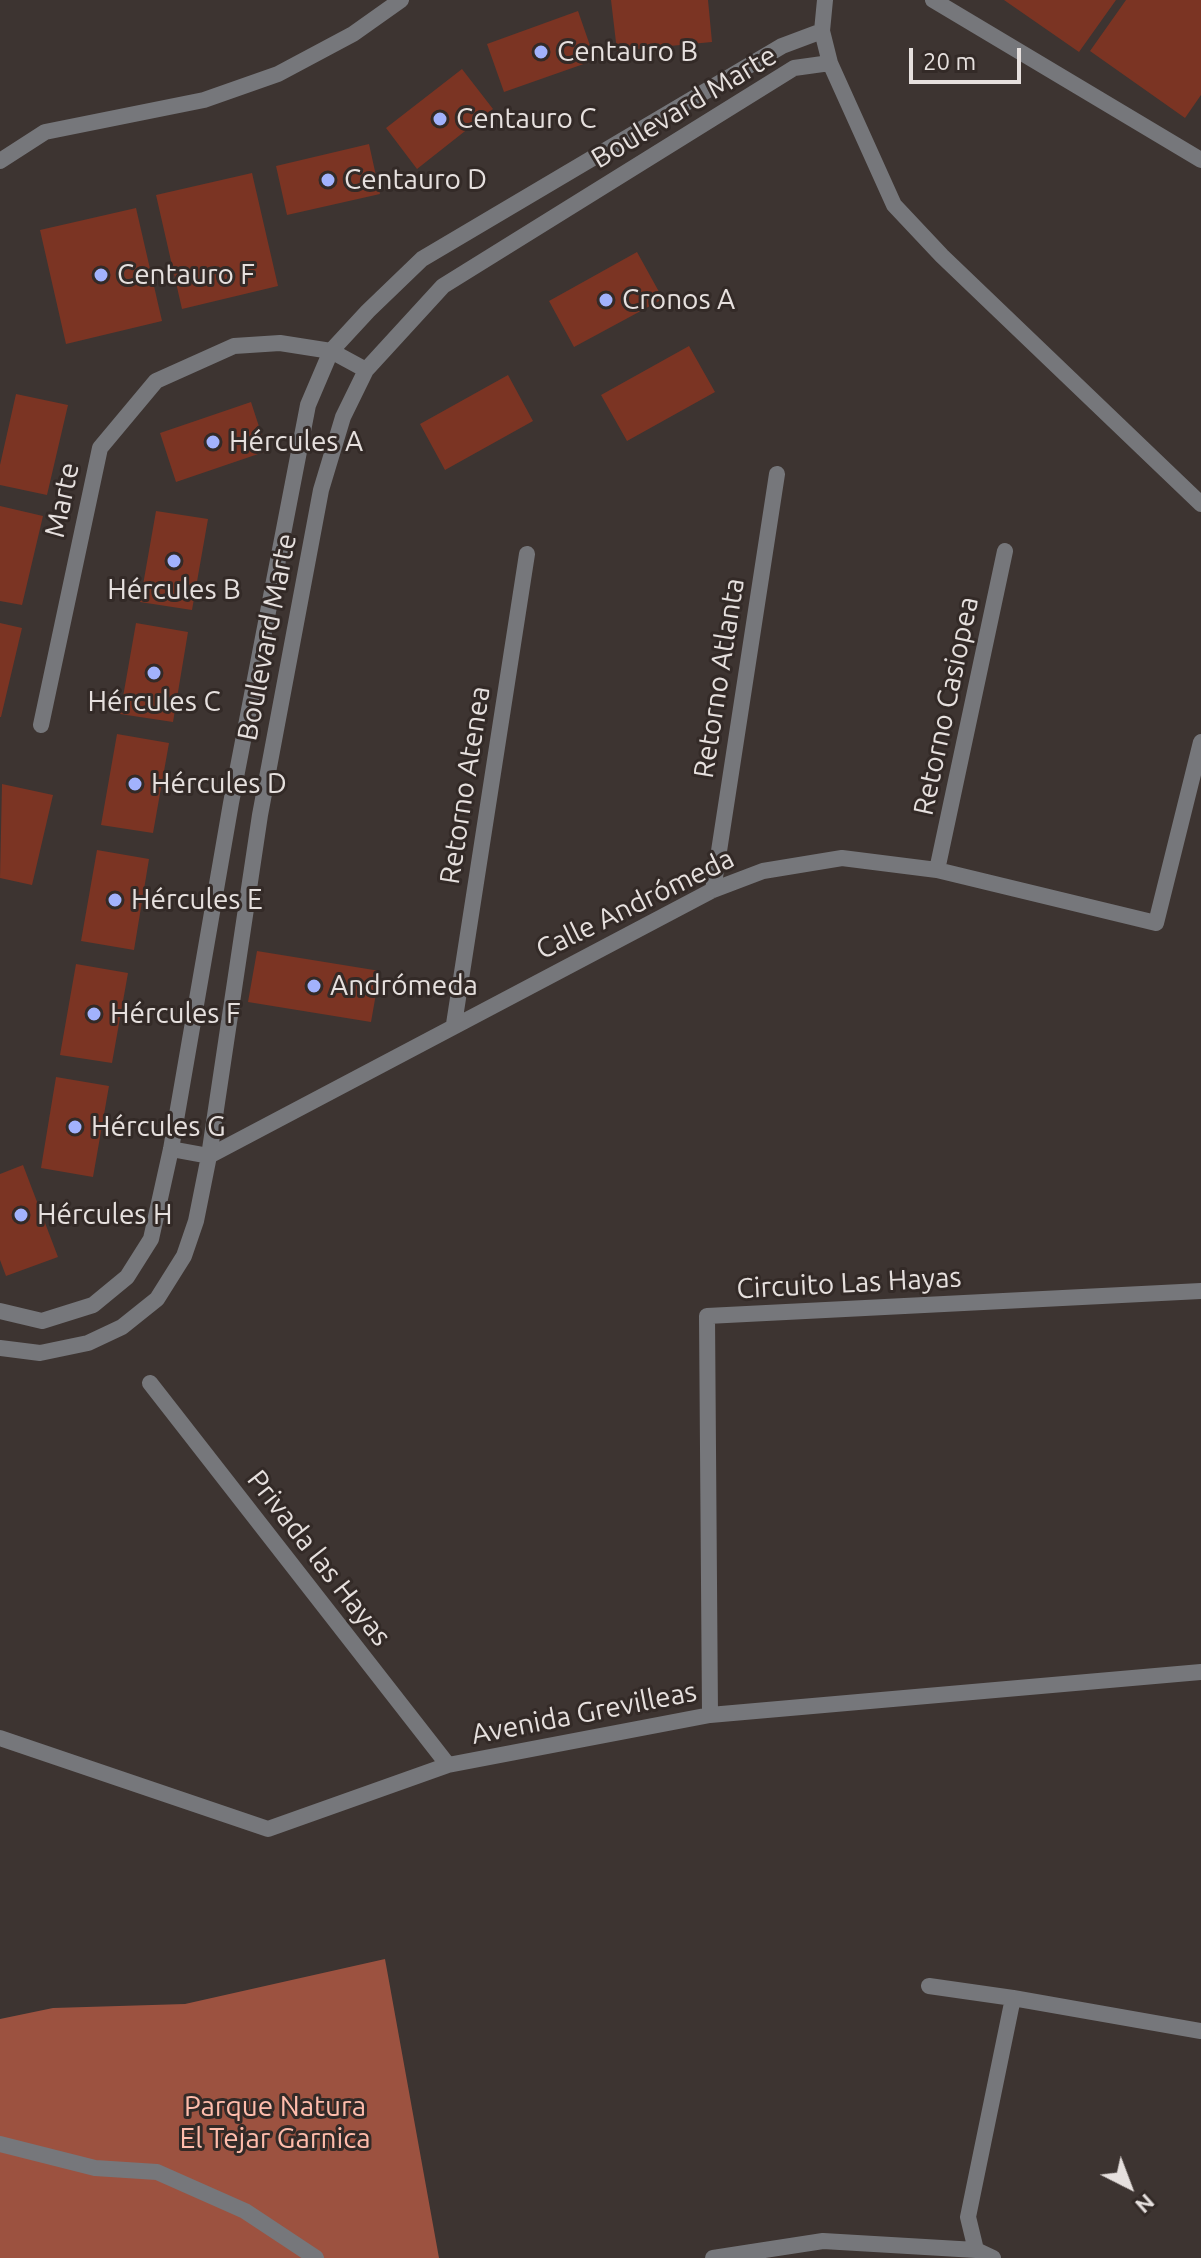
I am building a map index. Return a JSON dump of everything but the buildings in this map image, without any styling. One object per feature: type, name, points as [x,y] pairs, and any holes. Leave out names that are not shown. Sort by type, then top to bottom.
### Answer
[{"type":"street","points":[[0,161],[45,132],[204,100],[278,74],[353,34],[401,0]]},
{"type":"street","points":[[825,0],[822,31],[830,63],[894,205],[942,256],[1201,504]]},
{"type":"street","points":[[933,0],[1201,160]]},
{"type":"street","name":"Boulevard Marte","points":[[0,1311],[42,1321],[93,1305],[127,1277],[151,1239],[171,1149],[231,803],[308,405],[331,351],[422,259],[782,46],[822,31]]},
{"type":"street","name":"Boulevard Marte","points":[[0,1348],[40,1353],[88,1343],[122,1327],[157,1299],[184,1256],[196,1221],[209,1156],[260,815],[321,490],[343,417],[366,370],[443,286],[794,68],[830,63]]},
{"type":"street","name":"Marte","points":[[41,725],[100,448],[156,381],[234,346],[280,343],[331,351],[366,370]]},
{"type":"street","name":"Retorno Atlanta","points":[[713,890],[777,474]]},
{"type":"street","name":"Retorno Casiopea","points":[[937,870],[1005,551]]},
{"type":"street","name":"Retorno Atenea","points":[[454,1024],[527,554]]},
{"type":"street","name":"Calle Andrómeda","points":[[209,1156],[713,890],[763,871],[842,858],[937,870],[1156,923],[1201,742]]},
{"type":"street","points":[[171,1149],[209,1156]]},
{"type":"street","name":"Circuito Las Hayas","points":[[710,1715],[707,1316],[1201,1291]]},
{"type":"street","name":"Privada las Hayas","points":[[150,1383],[448,1765]]},
{"type":"street","name":"Avenida Grevilleas","points":[[0,1738],[268,1829],[448,1765],[710,1715],[1201,1672]]},
{"type":"street","points":[[929,1986],[1201,2031]]},
{"type":"street","points":[[976,2250],[968,2217],[1013,1998]]},
{"type":"street","points":[[0,2144],[95,2168],[157,2172],[245,2211],[316,2258]]},
{"type":"street","points":[[713,2258],[823,2241],[976,2250],[993,2258]]},
{"type":"green space","name":"Parque Natura El Tejar Garnica","points":[[385,1959],[439,2258],[0,2258],[0,2019],[53,2008],[185,2004]]},
{"type":"place","name":"Centauro B","points":[[541,52]]},
{"type":"place","name":"Centauro C","points":[[440,119]]},
{"type":"place","name":"Centauro D","points":[[328,180]]},
{"type":"place","name":"Centauro F","points":[[101,275]]},
{"type":"place","name":"Cronos A","points":[[606,300]]},
{"type":"place","name":"Hércules A","points":[[213,442]]},
{"type":"place","name":"Hércules B","points":[[174,561]]},
{"type":"place","name":"Hércules C","points":[[154,673]]},
{"type":"place","name":"Hércules D","points":[[135,784]]},
{"type":"place","name":"Hércules E","points":[[115,900]]},
{"type":"place","name":"Andrómeda","points":[[314,986]]},
{"type":"place","name":"Hércules F","points":[[94,1014]]},
{"type":"place","name":"Hércules G","points":[[75,1127]]},
{"type":"place","name":"Hércules H","points":[[21,1215]]}]
